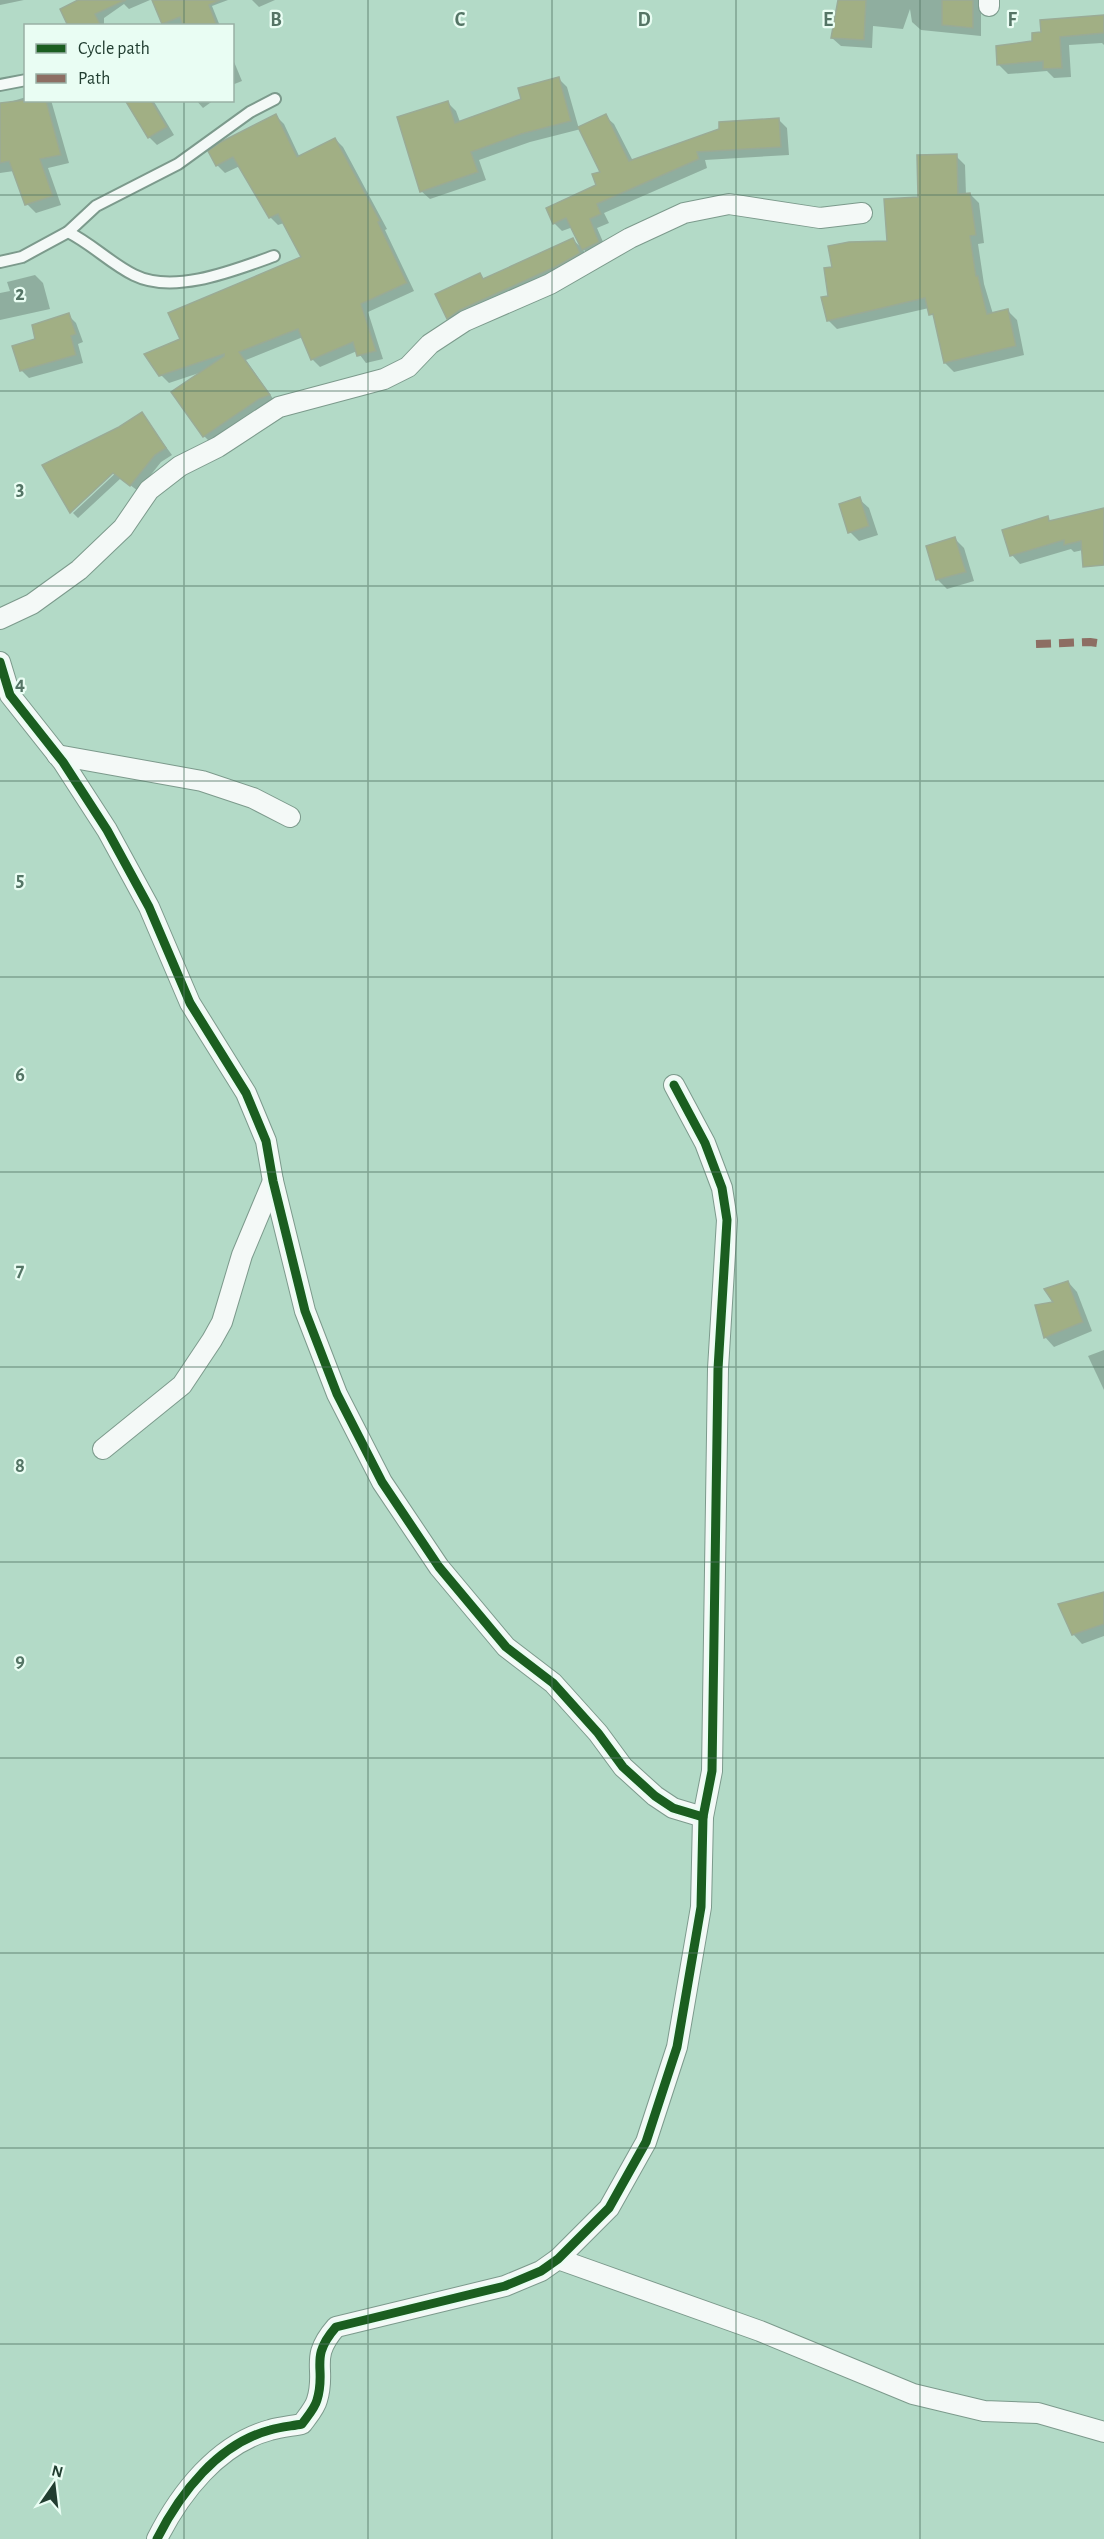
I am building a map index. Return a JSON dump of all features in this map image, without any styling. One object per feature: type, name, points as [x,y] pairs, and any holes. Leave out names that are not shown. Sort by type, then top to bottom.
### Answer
[{"type":"street","points":[[0,619],[32,604],[79,570],[123,528],[149,490],[180,466],[218,447],[279,407],[384,379],[408,367],[430,344],[465,321],[550,284],[630,238],[666,221],[684,213],[729,204],[820,218],[862,213]]},
{"type":"street","points":[[0,662],[10,695],[57,754],[107,830],[149,907],[190,1003],[246,1093],[266,1141],[273,1181],[305,1311],[337,1394],[382,1482],[439,1567],[506,1647],[553,1683],[598,1732],[623,1767],[655,1796],[673,1808],[703,1817]]},
{"type":"street","points":[[57,754],[202,781],[253,798],[290,817]]},
{"type":"street","points":[[157,2539],[191,2483],[227,2450],[269,2430],[302,2424],[317,2400],[320,2384],[319,2358],[324,2341],[336,2327],[505,2286],[540,2271],[558,2259],[609,2208],[646,2142],[677,2047],[701,1907],[703,1817],[712,1771],[718,1368],[727,1220],[722,1188],[705,1143],[674,1085]]},
{"type":"street","points":[[103,1449],[182,1385],[208,1348],[222,1322],[242,1255],[273,1181]]},
{"type":"street","points":[[558,2259],[760,2331],[913,2394],[984,2410],[1038,2413],[1104,2432]]},
{"type":"lane","points":[[0,85],[24,80]]},
{"type":"lane","points":[[0,262],[22,257],[68,232],[96,206],[178,164],[250,112],[275,99]]},
{"type":"lane","points":[[68,232],[91,244],[111,261],[136,276],[160,282],[213,278],[274,256]]},
{"type":"building","points":[[78,0],[126,0],[95,14],[100,24],[67,24],[60,9]]},
{"type":"building","points":[[152,0],[220,0],[209,5],[216,24],[182,24],[180,17],[162,24]]},
{"type":"building","points":[[838,0],[866,0],[864,40],[831,38]]},
{"type":"building","points":[[942,0],[973,0],[973,28],[942,25]]},
{"type":"building","points":[[1104,15],[1104,33],[1060,37],[1062,68],[1043,69],[1043,61],[997,65],[996,46],[1032,41],[1032,33],[1041,32],[1040,20]]},
{"type":"building","points":[[559,77],[571,121],[521,134],[471,152],[478,172],[420,192],[397,117],[448,101],[455,123],[521,99],[518,88]]},
{"type":"building","points":[[24,100],[47,102],[61,155],[40,159],[53,196],[25,205],[9,161],[0,163],[0,103]]},
{"type":"building","points":[[126,102],[152,102],[167,127],[148,138]]},
{"type":"building","points":[[276,114],[297,157],[335,138],[380,221],[378,222],[407,283],[361,304],[376,351],[357,356],[353,342],[311,360],[298,329],[239,352],[270,395],[259,399],[203,437],[171,392],[224,354],[159,376],[144,354],[180,339],[168,313],[301,257],[278,214],[269,218],[233,157],[216,166],[208,151]]},
{"type":"building","points":[[606,114],[629,161],[719,129],[719,122],[779,118],[781,147],[697,152],[699,159],[597,204],[601,214],[590,219],[599,242],[582,250],[566,218],[553,224],[546,208],[596,185],[592,174],[600,172],[578,127]]},
{"type":"building","points":[[957,154],[958,194],[970,193],[976,235],[970,236],[976,276],[978,276],[987,314],[1008,309],[1016,346],[944,363],[933,314],[929,315],[925,298],[827,321],[821,297],[828,296],[824,268],[832,267],[828,246],[849,242],[887,241],[884,199],[918,197],[917,155]]},
{"type":"building","points":[[573,238],[580,253],[557,266],[460,310],[447,319],[435,294],[480,273],[483,279]]},
{"type":"building","points":[[69,313],[76,334],[71,336],[76,355],[20,371],[12,346],[35,339],[32,325]]},
{"type":"building","points":[[142,412],[166,448],[155,455],[130,486],[113,473],[70,513],[42,465],[119,427]]},
{"type":"building","points":[[860,497],[869,526],[848,533],[839,504]]},
{"type":"building","points":[[1104,508],[1104,565],[1083,567],[1081,541],[1064,545],[1064,540],[1010,556],[1002,530],[1048,516],[1049,521]]},
{"type":"building","points":[[955,537],[966,572],[936,580],[926,546]]},
{"type":"building","points":[[1068,1281],[1083,1322],[1044,1338],[1035,1305],[1053,1302],[1044,1289]]},
{"type":"building","points":[[1104,1592],[1104,1624],[1072,1635],[1058,1604]]},
{"type":"marked path","points":[[1036,644],[1090,642],[1104,644]]},
{"type":"cycle path","points":[[0,662],[10,695],[63,762],[107,830],[149,907],[190,1003],[246,1093],[266,1141],[273,1181],[305,1311],[337,1394],[382,1482],[439,1567],[506,1647],[553,1683],[598,1733],[623,1767],[655,1796],[673,1808],[703,1817]]},
{"type":"cycle path","points":[[157,2539],[189,2488],[217,2459],[251,2437],[274,2429],[302,2424],[316,2403],[320,2389],[320,2356],[336,2327],[505,2286],[541,2271],[558,2259],[609,2208],[646,2142],[677,2047],[701,1907],[703,1817],[712,1771],[718,1369],[727,1220],[722,1188],[705,1143],[674,1085]]}]
